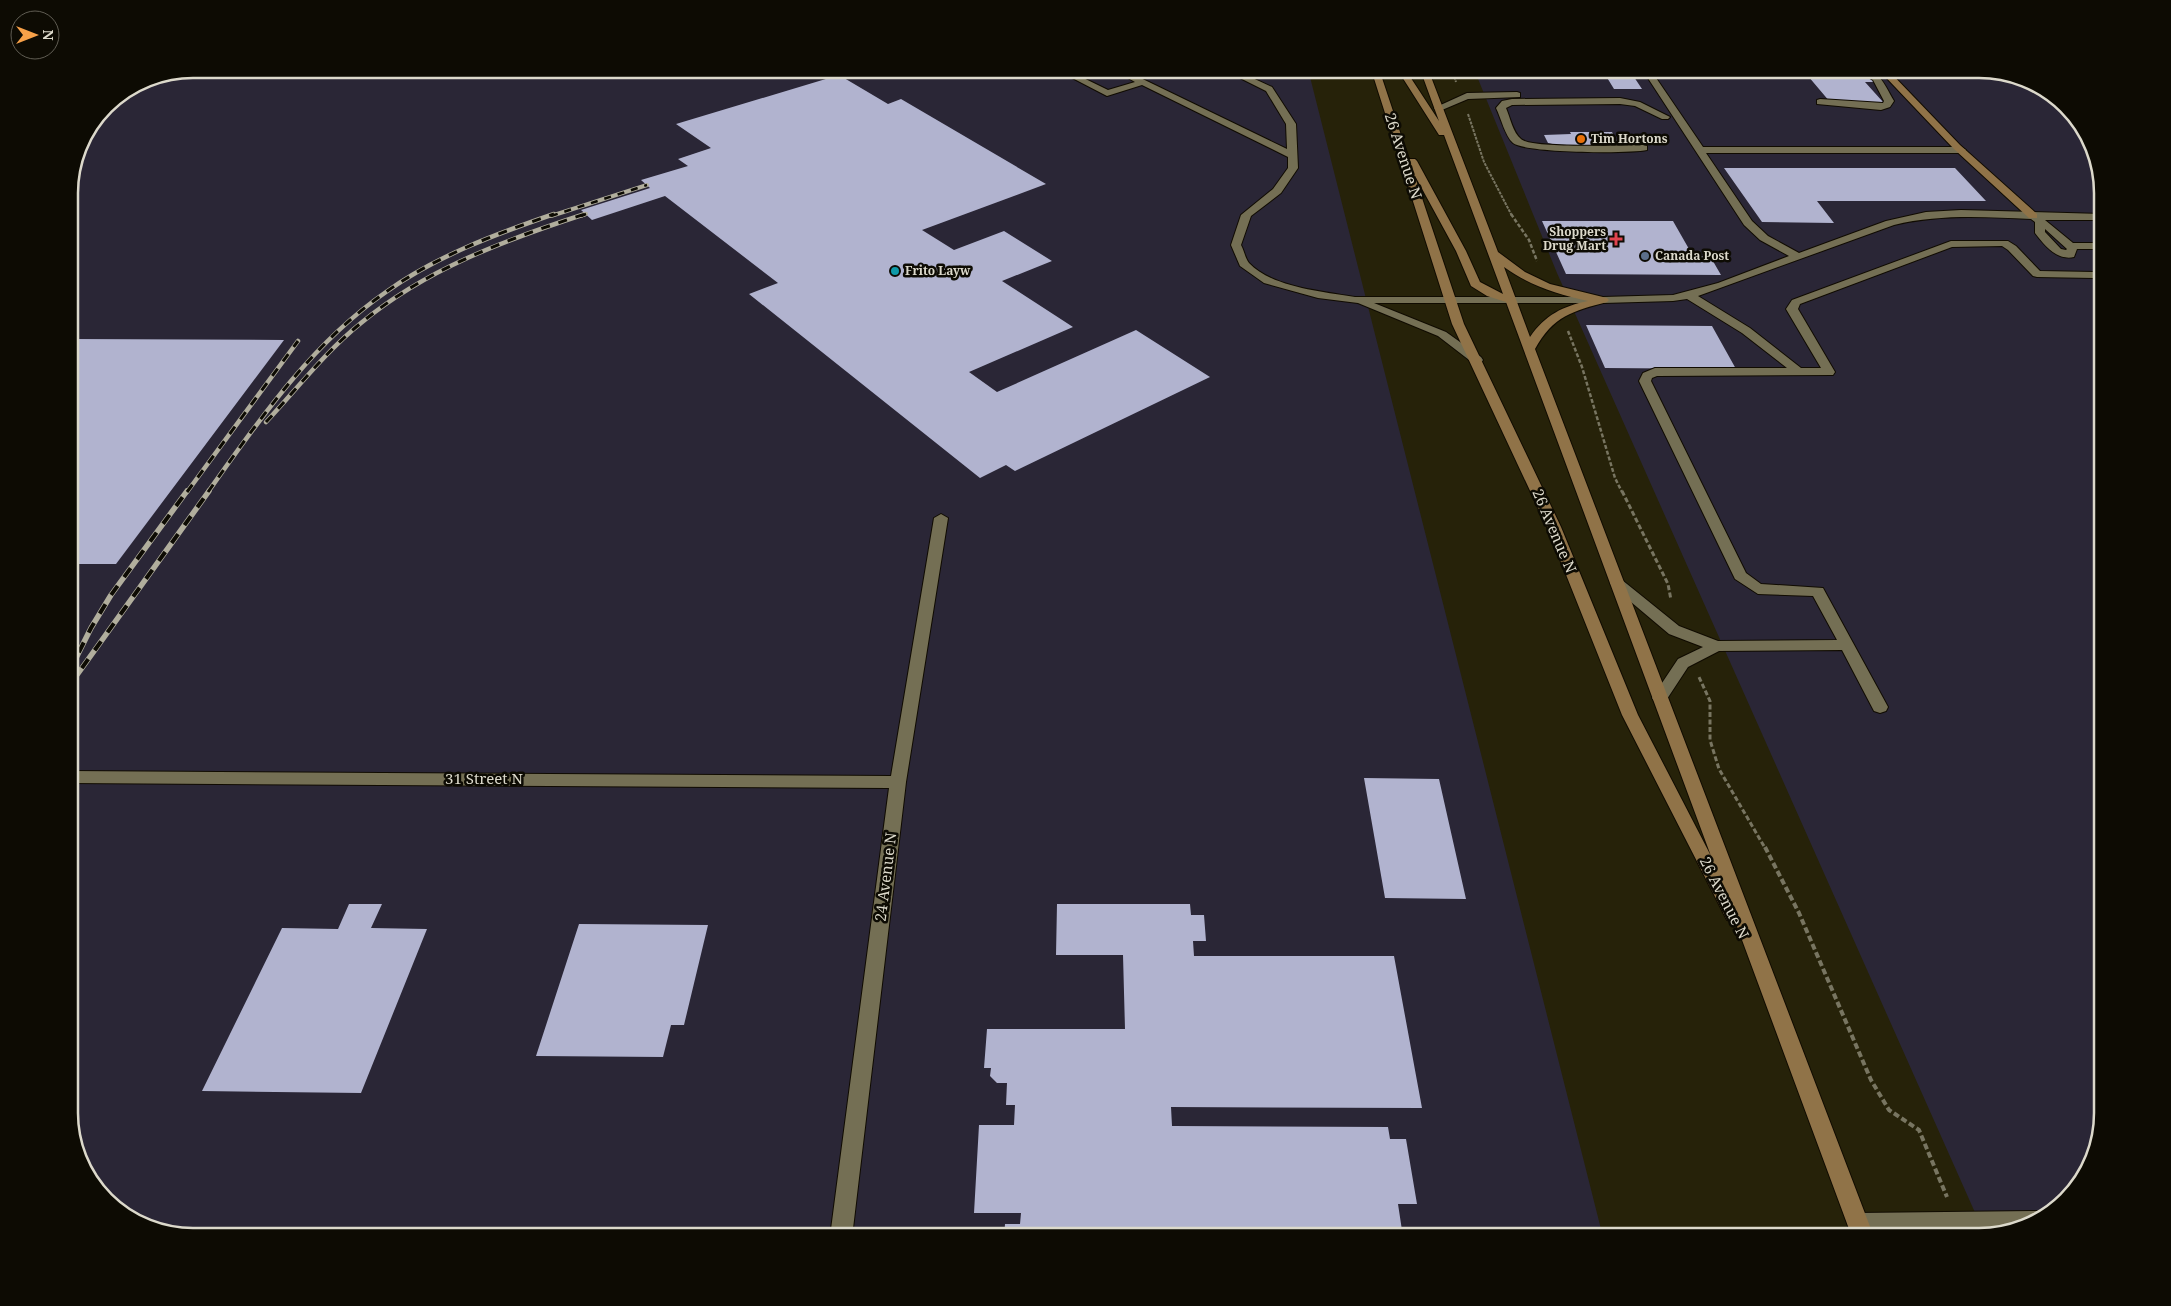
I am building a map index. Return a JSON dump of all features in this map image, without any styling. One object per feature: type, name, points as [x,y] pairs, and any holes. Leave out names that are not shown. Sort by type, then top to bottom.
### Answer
[{"type":"main road","name":"26 Avenue N","points":[[1378,77],[1458,324],[1477,360],[1554,527],[1630,715],[1766,979]]},
{"type":"main road","points":[[1406,77],[1457,155]]},
{"type":"main road","name":"26 Avenue N","points":[[1427,77],[1859,1228]]},
{"type":"main road","points":[[1890,77],[1961,150],[2036,220]]},
{"type":"main road","points":[[1393,126],[1461,251],[1475,284],[1491,294],[1511,300]]},
{"type":"main road","points":[[1493,252],[1512,270],[1530,281],[1566,293],[1603,300]]},
{"type":"main road","points":[[1530,349],[1540,328],[1555,316],[1575,306],[1603,300]]},
{"type":"street","points":[[1134,77],[1292,155]]},
{"type":"street","points":[[1244,77],[1269,89],[1291,124],[1293,168],[1277,191],[1246,215],[1236,245],[1244,264],[1268,281],[1318,295],[1355,300],[1449,298],[1656,300],[1689,295],[1890,224],[1917,217],[1968,212],[2036,220],[2093,217]]},
{"type":"street","points":[[1648,77],[1654,96],[1699,150],[1753,229],[1764,238],[1798,257]]},
{"type":"street","points":[[1820,102],[1881,107],[1887,105],[1889,101],[1880,81],[1875,77]]},
{"type":"street","points":[[1076,78],[1106,93],[1144,82]]},
{"type":"street","points":[[1439,108],[1461,98],[1478,95],[1654,96]]},
{"type":"street","points":[[1644,148],[1545,148],[1521,144],[1515,140],[1501,108],[1505,103],[1512,102],[1620,101],[1637,104],[1665,117]]},
{"type":"street","points":[[1699,150],[1961,150]]},
{"type":"street","points":[[2036,220],[2040,233],[2057,251],[2074,256],[2093,274]]},
{"type":"street","points":[[1880,707],[1818,592],[1758,589],[1740,576],[1645,382],[1648,376],[1655,372],[1829,372],[1792,309],[1796,302],[1951,244],[1992,242],[2004,244],[2012,248],[2037,274],[2093,278]]},
{"type":"street","points":[[2074,256],[2093,249]]},
{"type":"street","points":[[1689,295],[1759,338],[1798,372]]},
{"type":"street","points":[[1355,300],[1442,334],[1477,360]]},
{"type":"street","name":"24 Avenue N","points":[[842,1228],[898,782],[941,518]]},
{"type":"street","points":[[1617,583],[1674,630],[1717,646],[1845,645]]},
{"type":"street","points":[[1660,698],[1684,662],[1717,646]]},
{"type":"street","name":"31 Street N","points":[[78,777],[898,782]]},
{"type":"street","points":[[1900,1228],[2016,1222]]},
{"type":"shaded area","points":[[1310,77],[1601,1228],[178,1228],[163,1225],[135,1213],[106,1189],[89,1164],[80,1136],[78,1121],[78,178],[81,163],[89,142],[111,111],[135,93],[149,86],[185,78]]},
{"type":"shaded area","points":[[1477,77],[1993,78],[2022,86],[2048,101],[2070,123],[2082,142],[2091,170],[2093,185],[2094,1113],[2090,1143],[2078,1171],[2060,1195],[2036,1213],[2008,1225],[1982,1228],[1557,273]]},
{"type":"building","points":[[1607,77],[1634,77],[1642,89],[1614,89]]},
{"type":"building","points":[[1809,77],[1874,77],[1878,82],[1865,82],[1883,102],[1830,102]]},
{"type":"building","name":"Frito Layw","points":[[830,78],[843,78],[888,104],[901,99],[1046,184],[922,230],[954,250],[1004,231],[1052,261],[1002,281],[1073,327],[969,372],[997,392],[1136,330],[1210,377],[1015,471],[1006,465],[980,478],[749,294],[778,283],[665,196],[592,220],[581,210],[650,188],[641,180],[688,166],[678,159],[711,148],[676,124]]},
{"type":"building","name":"Tim Hortons","points":[[1570,132],[1612,132],[1620,147],[1561,146],[1548,143],[1544,135],[1571,134]]},
{"type":"building","points":[[1724,168],[1955,168],[1986,201],[1817,201],[1834,223],[1762,222]]},
{"type":"building","name":"Shoppers Drug Mart","points":[[1542,221],[1673,221],[1693,256],[1710,256],[1721,275],[1566,274]]},
{"type":"building","points":[[1586,325],[1712,326],[1736,369],[1605,368]]},
{"type":"building","points":[[78,339],[284,340],[116,564],[78,564]]},
{"type":"building","points":[[1364,778],[1439,779],[1466,899],[1385,898]]},
{"type":"building","points":[[349,904],[382,904],[371,928],[427,929],[361,1093],[202,1091],[282,928],[338,929]]},
{"type":"building","points":[[1057,904],[1190,904],[1191,915],[1204,915],[1206,941],[1193,941],[1194,956],[1394,956],[1422,1108],[1171,1107],[1172,1126],[1388,1127],[1390,1139],[1406,1139],[1417,1204],[1398,1204],[1402,1228],[1005,1228],[1005,1224],[1020,1224],[1021,1213],[974,1213],[979,1125],[1014,1125],[1015,1105],[1006,1105],[1007,1083],[997,1083],[990,1076],[991,1068],[984,1068],[987,1029],[1125,1029],[1123,955],[1056,955]]},
{"type":"building","points":[[579,924],[708,925],[684,1025],[671,1025],[663,1057],[536,1056]]},
{"type":"railway","points":[[551,216],[647,185]]},
{"type":"railway","points":[[208,492],[288,384],[334,335],[359,312],[425,267],[467,247],[554,214]]},
{"type":"railway","points":[[266,422],[335,346],[361,323],[412,287],[467,258],[525,234],[585,214]]},
{"type":"railway","points":[[581,216],[586,214]]},
{"type":"railway","points":[[187,492],[298,341]]},
{"type":"railway","points":[[78,654],[111,595],[187,491]]},
{"type":"railway","points":[[78,673],[209,491]]},
{"type":"place","name":"Tim Hortons","points":[[1581,139]]},
{"type":"place","name":"Shoppers Drug Mart","points":[[1616,239]]},
{"type":"place","name":"Canada Post","points":[[1645,256]]},
{"type":"place","name":"Frito Layw","points":[[895,271]]}]
